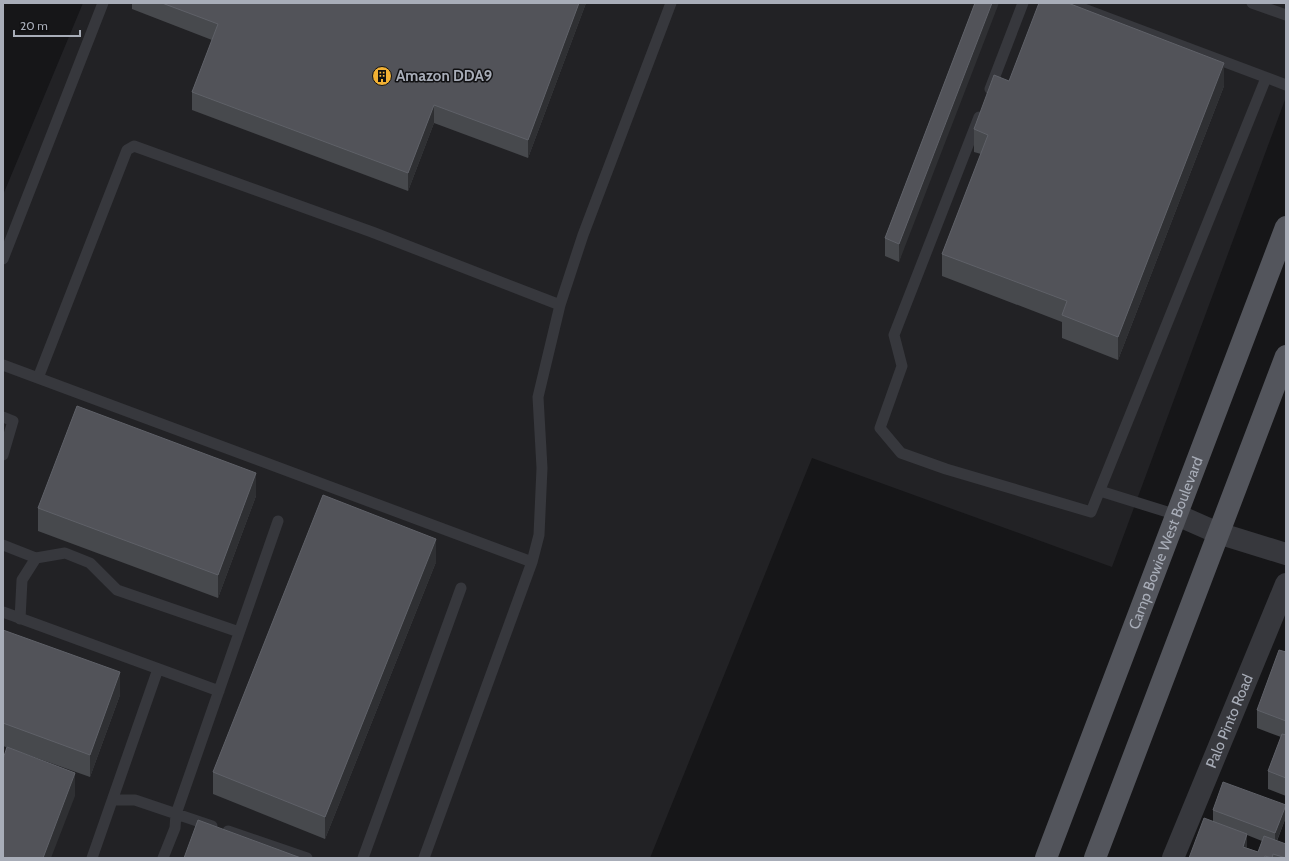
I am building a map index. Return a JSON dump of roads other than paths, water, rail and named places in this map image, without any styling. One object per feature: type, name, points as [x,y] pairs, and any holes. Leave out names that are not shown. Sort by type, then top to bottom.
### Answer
[{"type":"main road","name":"Camp Bowie West Boulevard","points":[[1046,858],[1286,227]]},
{"type":"main road","points":[[1095,858],[1286,356]]},
{"type":"street","points":[[1177,515],[1218,533],[1286,554]]},
{"type":"street","name":"Palo Pinto Road","points":[[1173,858],[1280,617],[1286,584]]},
{"type":"lane","points":[[3,259],[103,3]]},
{"type":"lane","points":[[424,858],[532,562],[539,536],[541,483],[538,397],[560,305],[585,229],[671,3]]},
{"type":"lane","points":[[1023,3],[894,335],[902,366],[880,428],[901,453],[946,469],[1091,512],[1266,78]]},
{"type":"lane","points":[[1068,3],[1286,85]]},
{"type":"lane","points":[[1252,3],[1264,5],[1286,15]]},
{"type":"lane","points":[[38,378],[128,150],[134,146],[364,229],[560,305]]},
{"type":"lane","points":[[3,364],[532,562]]},
{"type":"lane","points":[[3,417],[13,421],[3,455]]},
{"type":"lane","points":[[1100,491],[1177,515]]},
{"type":"lane","points":[[163,858],[175,828],[176,814],[278,521]]},
{"type":"lane","points":[[3,545],[36,558],[65,552],[90,563],[117,590],[239,632]]},
{"type":"lane","points":[[20,619],[22,580],[36,558]]},
{"type":"lane","points":[[363,858],[461,588]]},
{"type":"lane","points":[[3,612],[219,691]]},
{"type":"lane","points":[[92,858],[158,669]]},
{"type":"lane","points":[[113,800],[135,800],[308,858]]},
{"type":"place","name":"Amazon DDA9","points":[[382,76]]}]
